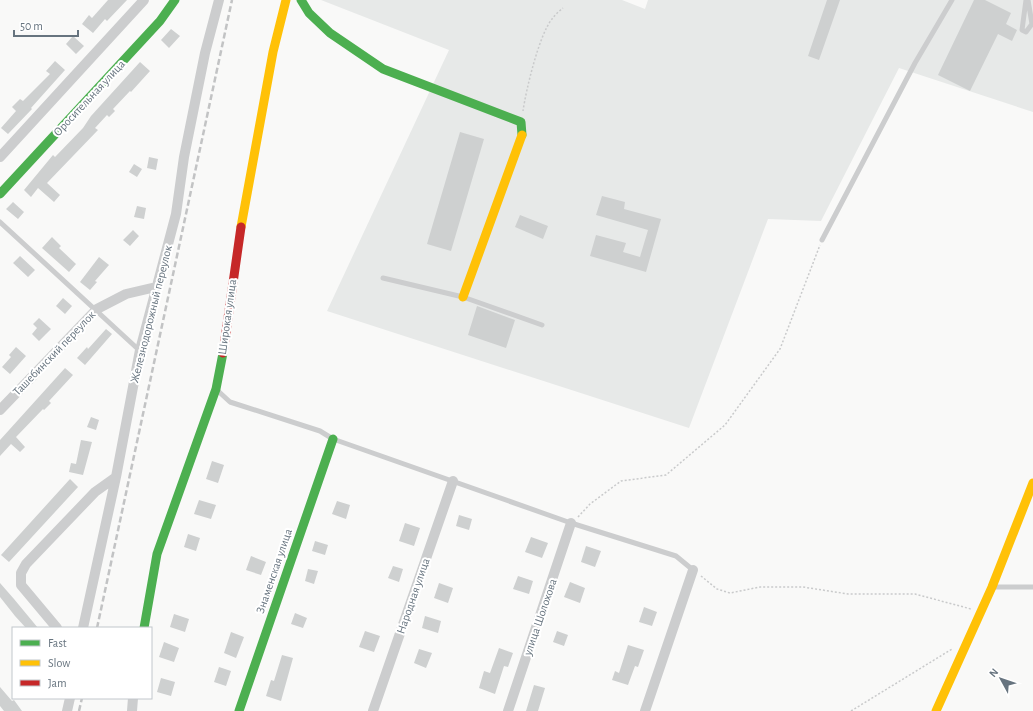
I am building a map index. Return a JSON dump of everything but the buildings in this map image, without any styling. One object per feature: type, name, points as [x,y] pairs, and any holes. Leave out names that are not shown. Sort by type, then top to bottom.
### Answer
[{"type":"street","points":[[0,157],[144,0]]},
{"type":"street","name":"Оросительная улица","points":[[0,194],[160,21],[175,0]]},
{"type":"street","name":"Железнодорожный переулок","points":[[83,627],[116,477],[140,350],[176,214],[184,158],[205,54],[219,0]]},
{"type":"street","name":"Широкая улица","points":[[144,627],[157,554],[216,389],[228,326],[234,268],[273,52],[286,0]]},
{"type":"street","points":[[301,0],[309,13],[330,33],[383,69],[522,122],[522,136],[463,297]]},
{"type":"street","name":"Ташебинский переулок","points":[[0,410],[96,309],[126,294],[156,287]]},
{"type":"street","name":"Знаменская улица","points":[[238,711],[333,439]]},
{"type":"street","points":[[56,627],[21,585],[21,574],[26,564],[95,492],[116,477]]},
{"type":"street","name":"Народная улица","points":[[373,711],[453,481]]},
{"type":"street","points":[[936,711],[992,586],[1033,483]]},
{"type":"street","name":"улица Шолохова","points":[[508,711],[571,523]]},
{"type":"street","points":[[645,711],[693,570]]},
{"type":"street","points":[[67,711],[70,699]]},
{"type":"street","points":[[132,711],[133,699]]},
{"type":"lane","points":[[822,240],[915,63],[952,0]]},
{"type":"lane","points":[[1027,0],[1032,24],[1026,32],[1022,30],[1022,21],[1027,0]]},
{"type":"lane","points":[[0,222],[140,350]]},
{"type":"lane","points":[[383,278],[463,297],[542,325]]},
{"type":"lane","points":[[216,389],[230,402],[320,431],[333,439],[571,523],[676,556],[693,570]]},
{"type":"lane","points":[[992,586],[1033,587]]},
{"type":"path","points":[[522,122],[526,89],[542,39],[551,19],[563,8]]},
{"type":"path","points":[[571,523],[590,504],[621,481],[666,475],[725,425],[780,349],[822,240]]},
{"type":"path","points":[[693,570],[717,589],[730,593],[760,587],[803,587],[848,594],[915,594],[964,608],[981,610]]},
{"type":"path","points":[[851,711],[955,647]]},
{"type":"shaded area","points":[[321,0],[622,0],[645,9],[648,0],[1033,0],[1033,112],[899,68],[821,221],[768,219],[689,428],[327,311],[449,50]]},
{"type":"railway","points":[[97,627],[232,0]]},
{"type":"railway","points":[[79,711],[82,699]]},
{"type":"traffic: fast","points":[[0,194],[160,21],[175,0]]},
{"type":"traffic: fast","points":[[301,0],[309,13],[330,33],[383,69],[521,122],[522,135]]},
{"type":"traffic: fast","points":[[144,627],[157,554],[216,389],[223,353]]},
{"type":"traffic: fast","points":[[239,711],[333,439]]},
{"type":"traffic: slow","points":[[241,227],[273,52],[286,0]]},
{"type":"traffic: slow","points":[[463,297],[522,135]]},
{"type":"traffic: slow","points":[[936,711],[992,587],[1033,483]]},
{"type":"traffic: jam","points":[[223,353],[241,227]]}]
